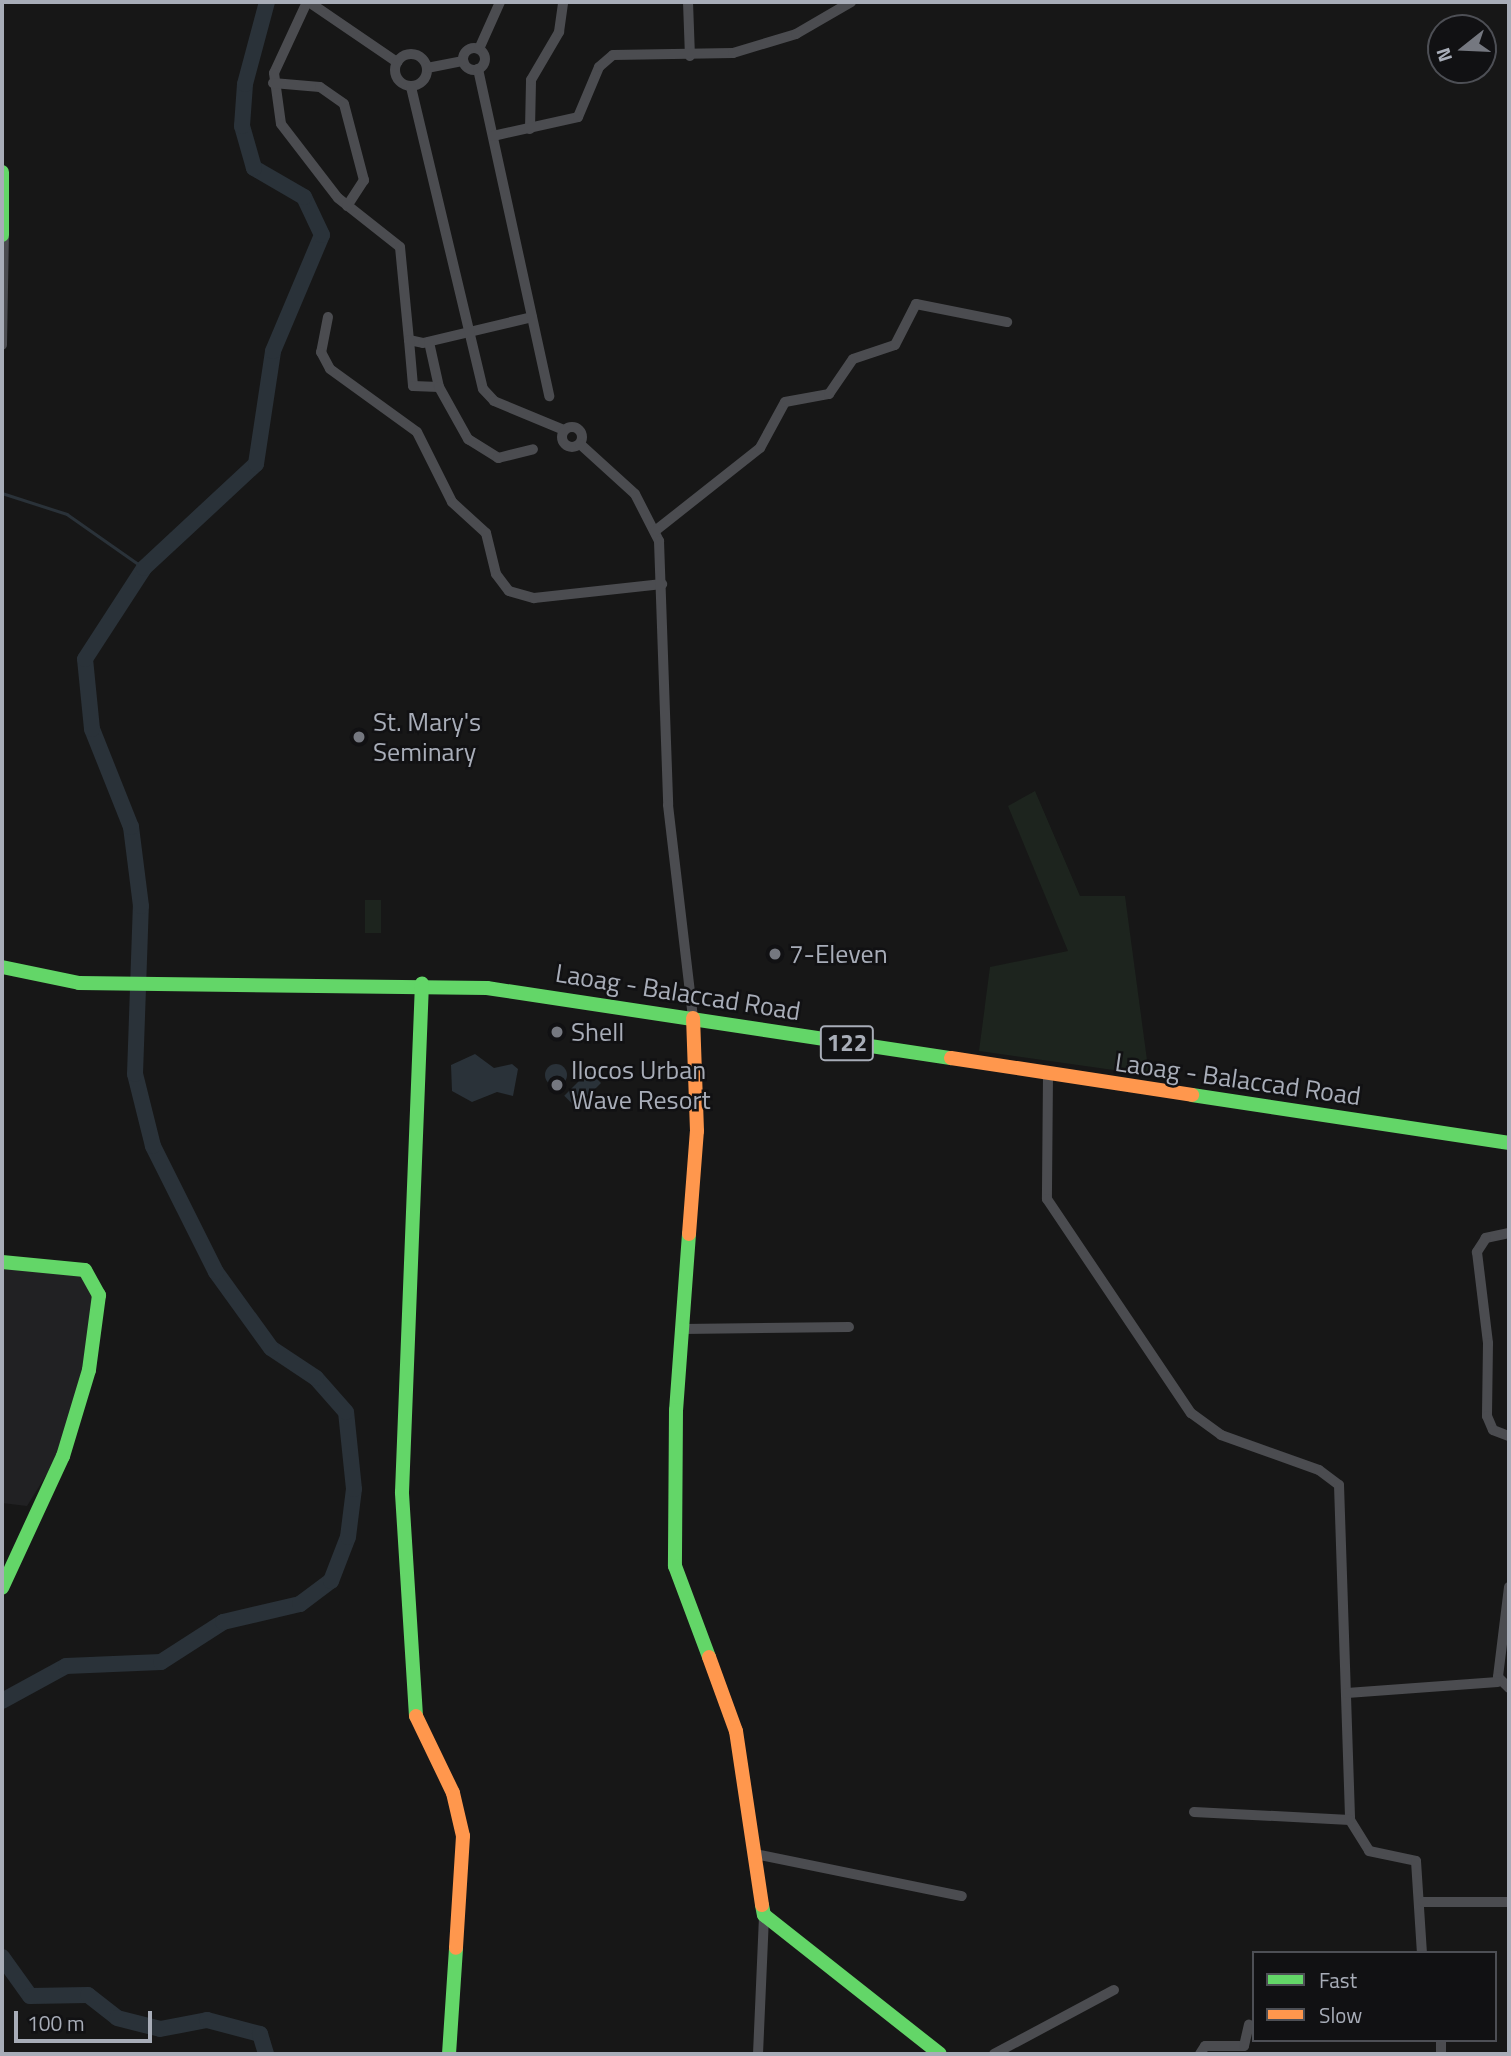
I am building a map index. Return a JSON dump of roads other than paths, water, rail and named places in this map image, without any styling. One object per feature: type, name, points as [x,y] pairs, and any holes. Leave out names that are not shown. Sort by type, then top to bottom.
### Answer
[{"type":"street","points":[[397,62],[308,2],[273,83],[284,134],[346,206],[400,247],[412,386],[439,387]]},
{"type":"street","points":[[478,69],[485,62],[479,49],[500,2]]},
{"type":"street","points":[[530,129],[531,80],[559,32],[563,2]]},
{"type":"street","points":[[688,2],[690,56]]},
{"type":"street","points":[[493,136],[578,117],[607,58],[733,53],[796,34],[851,2]]},
{"type":"street","points":[[463,61],[469,49],[479,49]]},
{"type":"street","points":[[397,62],[417,55],[427,68]]},
{"type":"street","points":[[427,68],[463,61],[478,69],[549,396]]},
{"type":"street","points":[[397,62],[397,78],[411,87],[468,332],[488,395],[564,430],[565,445],[580,444],[635,494],[655,531],[662,584],[668,805],[693,1018],[697,1131],[682,1329],[672,1546],[736,1731],[764,1914],[758,2054]]},
{"type":"street","points":[[411,87],[422,83],[427,68]]},
{"type":"street","points":[[273,83],[320,88],[344,104],[364,180],[346,206]]},
{"type":"street","points":[[2,172],[2,345]]},
{"type":"street","points":[[655,531],[760,448],[785,402],[829,394],[853,359],[895,345],[916,304],[1007,322]]},
{"type":"street","points":[[328,317],[321,343],[325,361],[417,432],[452,502],[486,534],[496,574],[509,591],[534,598],[662,584]]},
{"type":"street","points":[[409,340],[429,342],[532,317]]},
{"type":"street","points":[[429,342],[439,387],[476,446],[505,459],[533,449]]},
{"type":"street","name":"Laoag - Balaccad Road","points":[[2,967],[79,984],[422,984],[693,1018],[1048,1075],[1509,1143]]},
{"type":"street","points":[[422,984],[402,1492],[414,1712],[453,1793],[463,1836],[449,2054]]},
{"type":"street","points":[[1048,1075],[1047,1199],[1191,1413],[1222,1435],[1319,1470],[1339,1485],[1350,1820],[1369,1851],[1414,1858],[1423,1902],[1422,1951]]},
{"type":"street","points":[[1509,1233],[1486,1238],[1477,1252],[1488,1343],[1487,1416],[1493,1430],[1509,1436]]},
{"type":"street","points":[[2,1262],[85,1270],[99,1295],[89,1370],[63,1456],[2,1588]]},
{"type":"street","points":[[682,1329],[849,1328]]},
{"type":"street","points":[[1498,1682],[1509,1587]]},
{"type":"street","points":[[1347,1693],[1498,1682],[1509,1688]]},
{"type":"street","points":[[1194,1812],[1350,1820]]},
{"type":"street","points":[[755,1854],[962,1896]]},
{"type":"street","points":[[1423,1902],[1509,1902]]},
{"type":"street","points":[[764,1914],[940,2054]]},
{"type":"street","points":[[994,2054],[1114,1990]]},
{"type":"street","points":[[1200,2054],[1205,2046],[1244,2046],[1249,2025]]},
{"type":"waterway","points":[[2,1701],[66,1666],[161,1662],[223,1622],[300,1604],[331,1581],[348,1537],[354,1489],[346,1412],[316,1378],[271,1348],[216,1272],[153,1146],[135,1074],[141,906],[131,827],[92,729],[85,659],[144,568],[256,464],[273,351],[322,235],[304,197],[254,168],[242,126],[245,84],[267,2]]},
{"type":"waterway","points":[[2,493],[67,514],[144,568]]},
{"type":"waterway","points":[[2,1957],[30,1996],[88,1995],[117,2018],[160,2029],[207,2020],[260,2034],[266,2054]]},
{"type":"place","name":"St. Mary's Seminary","points":[[359,737]]},
{"type":"place","name":"7-Eleven","points":[[775,954]]},
{"type":"place","name":"Shell","points":[[557,1032]]},
{"type":"place","name":"Ilocos Urban Wave Resort","points":[[557,1085]]}]
